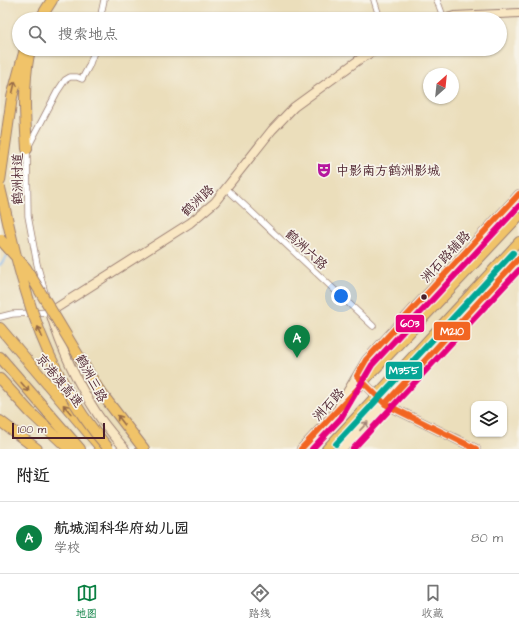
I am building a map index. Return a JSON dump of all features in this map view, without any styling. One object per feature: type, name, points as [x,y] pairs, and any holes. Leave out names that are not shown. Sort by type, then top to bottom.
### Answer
[{"type":"highway","points":[[45,12],[52,0]]},
{"type":"highway","points":[[0,181],[12,97],[23,56]]},
{"type":"highway","points":[[27,149],[24,100],[25,82],[30,56]]},
{"type":"highway","points":[[0,188],[23,284],[48,352],[75,403],[92,428],[110,449]]},
{"type":"highway","points":[[0,239],[26,268],[99,390],[144,449]]},
{"type":"highway","name":"京港澳高速","points":[[0,328],[102,449]]},
{"type":"highway","points":[[0,357],[80,449]]},
{"type":"highway","points":[[0,380],[30,412],[69,449]]},
{"type":"highway","points":[[0,421],[37,449]]},
{"type":"main road","name":"洲石路","points":[[301,449],[519,217]]},
{"type":"main road","points":[[326,449],[519,241]]},
{"type":"street","points":[[101,12],[104,0]]},
{"type":"street","points":[[374,0],[378,12]]},
{"type":"street","points":[[437,0],[441,12]]},
{"type":"street","points":[[507,14],[519,13]]},
{"type":"street","name":"鹤洲村道","points":[[50,312],[37,264],[28,216],[27,149],[57,92],[65,80],[70,77],[82,79],[93,56]]},
{"type":"street","name":"鹤洲路","points":[[0,317],[12,314],[50,312],[190,223],[215,202],[272,130],[294,107],[365,56]]},
{"type":"street","name":"鹤洲六路","points":[[226,188],[373,326]]},
{"type":"street","name":"洲石路辅路","points":[[335,413],[366,360],[519,194]]},
{"type":"street","points":[[342,449],[519,258]]},
{"type":"street","name":"鹤洲三路","points":[[50,312],[74,376],[98,416],[125,449]]},
{"type":"street","points":[[357,376],[385,404],[476,449]]},
{"type":"waterway","points":[[0,265],[7,256]]},
{"type":"transit line","name":"M210","points":[[476,449],[385,404],[357,376],[366,360],[519,194]]},
{"type":"transit line","name":"603","points":[[312,449],[341,418],[372,365],[519,206]]},
{"type":"transit line","name":"M355","points":[[336,444],[513,253]]},
{"type":"transit line","name":"M210","points":[[385,404],[519,258]]},
{"type":"transit line","name":"603","points":[[353,449],[519,270]]},
{"type":"transit line","name":"M210","points":[[301,449],[363,383]]},
{"type":"place","name":"中影南方鹤洲影城","points":[[324,170]]},
{"type":"place","name":"航城润科华府幼儿园","points":[[297,358]]}]
